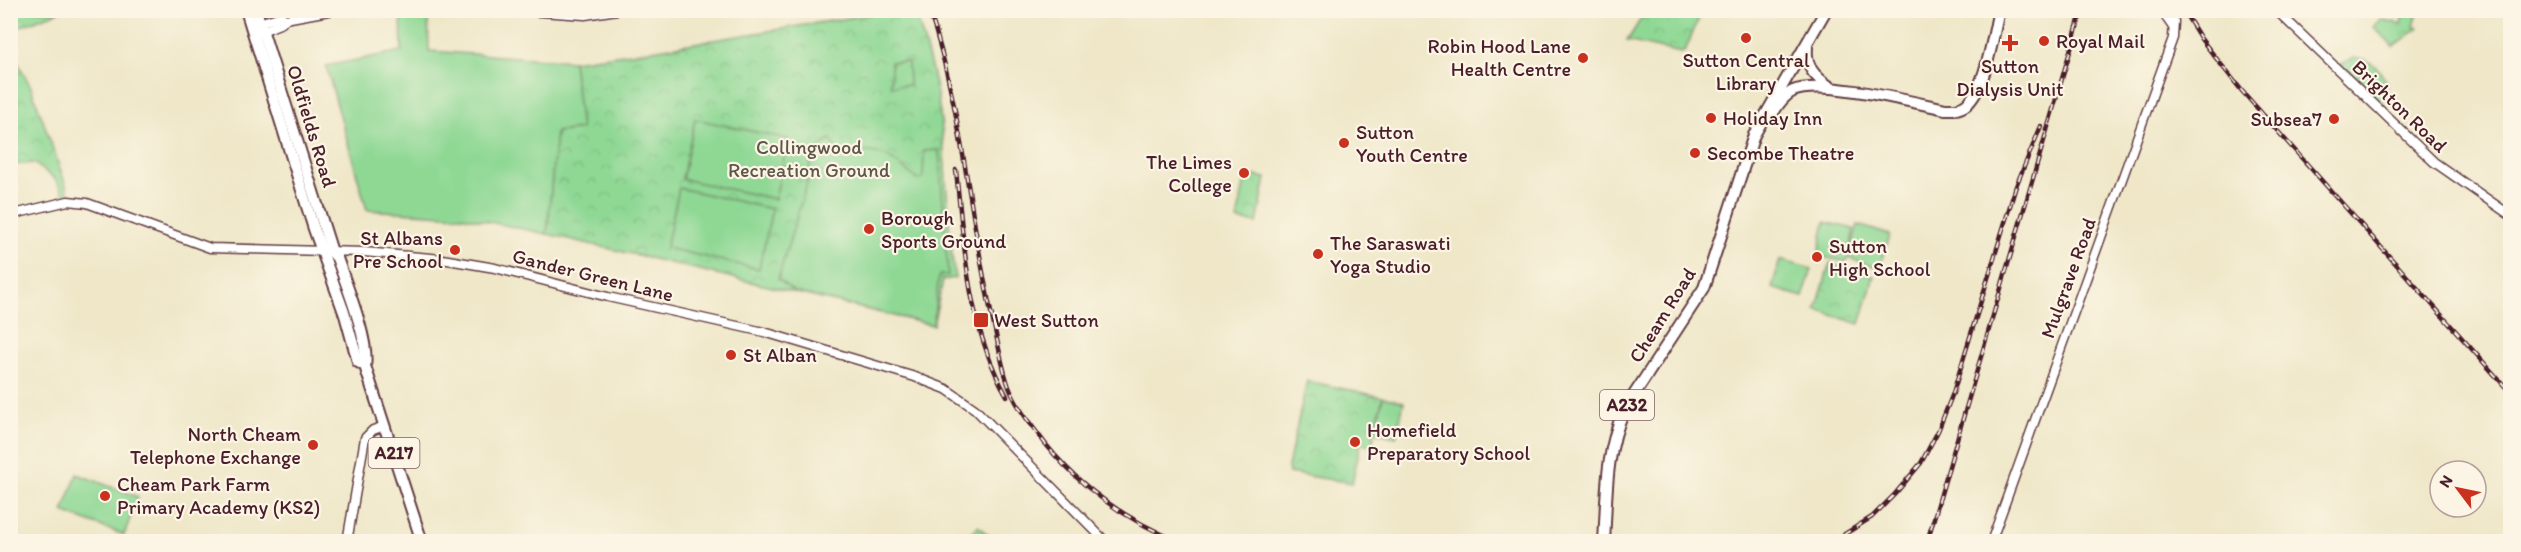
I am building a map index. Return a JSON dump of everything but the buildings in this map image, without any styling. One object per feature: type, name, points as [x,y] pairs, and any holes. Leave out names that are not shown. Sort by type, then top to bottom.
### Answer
[{"type":"highway","name":"Oldfields Road","points":[[246,10],[257,28],[327,252]]},
{"type":"highway","name":"Oldfields Road","points":[[256,10],[257,28]]},
{"type":"highway","name":"Cheam Road","points":[[1604,542],[1607,467],[1615,430],[1636,388],[1704,288],[1754,135],[1826,10]]},
{"type":"highway","name":"A232","points":[[1830,87],[1945,108],[1959,108],[1969,103],[1980,81],[1999,10]]},
{"type":"highway","points":[[1807,43],[1806,54],[1812,73],[1830,87]]},
{"type":"highway","name":"Cheam Road","points":[[1740,175],[1782,99],[1794,91],[1830,87]]},
{"type":"highway","name":"A217","points":[[327,252],[337,258],[361,334],[366,358],[365,366],[422,542]]},
{"type":"street","points":[[257,28],[282,23],[285,19],[334,10]]},
{"type":"street","points":[[511,10],[577,15],[617,10]]},
{"type":"street","points":[[2161,10],[2172,26]]},
{"type":"street","name":"Mulgrave Road","points":[[1991,542],[2173,38],[2174,21],[2169,10]]},
{"type":"street","name":"Brighton Road","points":[[2276,10],[2434,162],[2511,214]]},
{"type":"street","name":"Gander Green Lane","points":[[10,215],[68,201],[87,203],[210,248],[442,259],[495,268],[608,297],[764,332],[935,384],[958,396],[988,420],[1106,542]]},
{"type":"street","points":[[347,542],[365,438],[369,433],[385,426]]},
{"type":"green space","points":[[11,10],[60,11],[11,29]]},
{"type":"green space","points":[[428,11],[429,51],[573,61],[581,129],[556,132],[547,234],[461,216],[367,210],[326,66],[402,51],[401,12]]},
{"type":"green space","name":"Collingwood Recreation Ground","points":[[872,11],[915,11],[937,94],[955,278],[943,280],[933,325],[547,234],[556,132],[581,129],[573,61],[872,14]]},
{"type":"green space","points":[[1646,11],[1702,11],[1685,51],[1681,53],[1627,41]]},
{"type":"green space","points":[[2404,11],[2418,11],[2414,27],[2419,28],[2393,47],[2374,27],[2381,19],[2401,24]]},
{"type":"green space","points":[[11,50],[31,87],[69,194],[65,196],[56,180],[34,163],[11,165]]},
{"type":"green space","points":[[2354,57],[2370,62],[2382,74],[2387,88],[2380,104],[2341,64]]},
{"type":"green space","points":[[891,62],[908,62],[909,85],[891,86]]},
{"type":"green space","points":[[695,119],[788,139],[775,199],[682,179]]},
{"type":"green space","name":"Borough Sports Ground","points":[[831,139],[838,154],[873,152],[899,164],[917,180],[923,178],[924,151],[939,150],[948,275],[939,275],[933,325],[794,292],[778,279],[807,183],[812,154]]},
{"type":"green space","points":[[1246,174],[1266,178],[1257,223],[1237,220]]},
{"type":"green space","points":[[679,188],[772,209],[759,269],[666,248]]},
{"type":"green space","points":[[1825,222],[1854,229],[1850,251],[1858,225],[1890,235],[1879,268],[1848,258],[1847,262],[1818,256]]},
{"type":"green space","points":[[1780,260],[1812,269],[1803,297],[1772,288]]},
{"type":"green space","points":[[1830,263],[1874,276],[1860,324],[1816,310]]},
{"type":"green space","points":[[1307,381],[1383,397],[1372,445],[1361,443],[1352,483],[1289,473],[1288,466]]},
{"type":"green space","points":[[1383,397],[1404,402],[1396,437],[1375,432]]},
{"type":"green space","points":[[77,474],[138,497],[124,535],[63,512]]},
{"type":"green space","points":[[978,526],[995,541],[964,541]]},
{"type":"railway","points":[[929,10],[950,87],[985,282],[1002,363],[1011,393],[1049,449],[1099,497],[1138,522],[1180,542]]},
{"type":"railway","points":[[1927,542],[2082,10]]},
{"type":"railway","points":[[2183,10],[2201,39],[2242,91],[2510,392]]},
{"type":"railway","points":[[1832,542],[1872,517],[1895,494],[1921,463],[1938,431],[1953,393],[2016,186],[2041,126]]},
{"type":"railway","points":[[956,170],[965,257],[976,315],[994,370],[1007,396]]},
{"type":"place","name":"Sutton Central Library","points":[[1746,38]]},
{"type":"place","name":"Royal Mail","points":[[2044,41]]},
{"type":"place","name":"Sutton Dialysis Unit","points":[[2010,43]]},
{"type":"place","name":"Robin Hood Lane Health Centre","points":[[1583,58]]},
{"type":"place","name":"Holiday Inn","points":[[1711,118]]},
{"type":"place","name":"Subsea7","points":[[2334,119]]},
{"type":"place","name":"Sutton Youth Centre","points":[[1344,143]]},
{"type":"place","name":"Secombe Theatre","points":[[1695,153]]},
{"type":"place","name":"The Limes College","points":[[1244,173]]},
{"type":"place","name":"Borough Sports Ground","points":[[869,229]]},
{"type":"place","name":"St Albans Pre School","points":[[455,250]]},
{"type":"place","name":"The Saraswati Yoga Studio","points":[[1318,254]]},
{"type":"place","name":"Sutton High School","points":[[1817,257]]},
{"type":"place","name":"West Sutton","points":[[981,320]]},
{"type":"place","name":"St Alban","points":[[731,355]]},
{"type":"place","name":"Homefield Preparatory School","points":[[1355,442]]},
{"type":"place","name":"North Cheam Telephone Exchange","points":[[313,445]]},
{"type":"place","name":"Cheam Park Farm Primary Academy (KS2)","points":[[105,496]]}]
